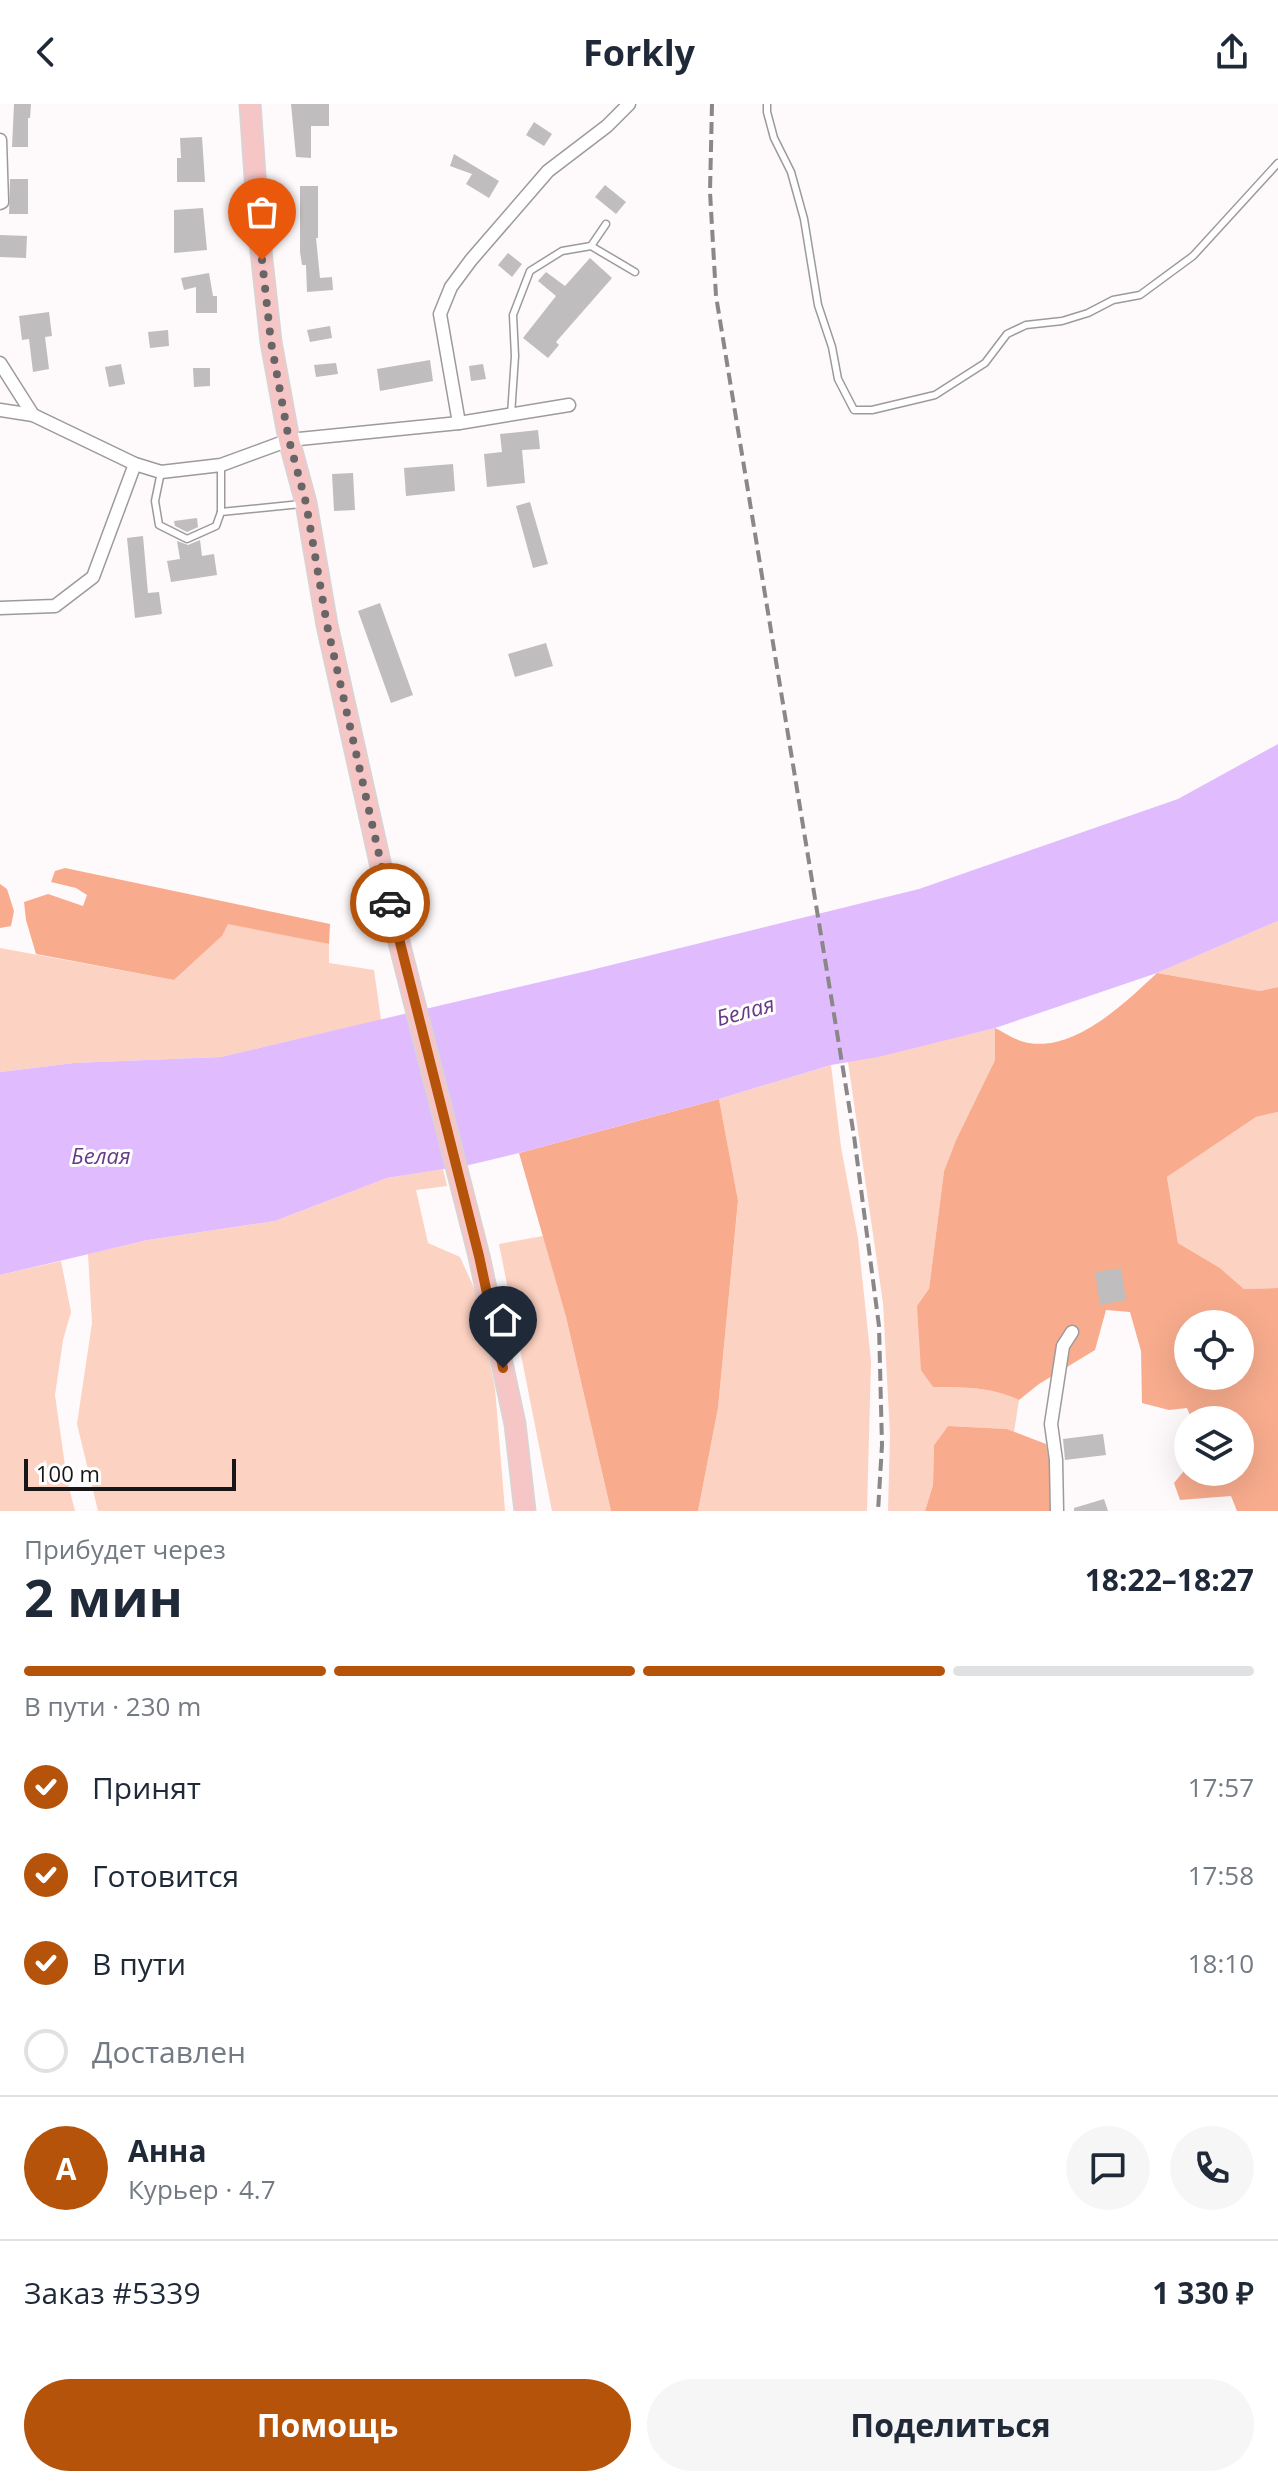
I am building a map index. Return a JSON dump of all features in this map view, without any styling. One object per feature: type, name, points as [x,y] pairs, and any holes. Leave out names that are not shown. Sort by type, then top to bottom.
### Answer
[{"type":"main road","points":[[250,104],[271,342],[289,440],[306,503],[327,625],[390,907],[479,1256],[515,1424],[525,1511]]},
{"type":"street","points":[[459,423],[440,314],[451,287],[548,171],[607,126],[629,104]]},
{"type":"street","points":[[0,140],[0,203]]},
{"type":"street","points":[[0,363],[33,415]]},
{"type":"street","points":[[0,410],[33,415],[135,464],[161,472],[221,465],[289,440],[459,423],[569,405]]},
{"type":"street","points":[[0,608],[55,606],[93,577],[135,464]]},
{"type":"street","points":[[1057,1511],[1056,1460],[1051,1424],[1063,1346],[1072,1332]]},
{"type":"lane","points":[[767,104],[774,138],[791,172],[804,219],[818,305],[832,347],[838,379],[854,410],[872,410],[935,395],[985,363],[1007,334],[1026,325],[1062,321],[1088,313],[1113,300],[1140,295],[1193,256],[1278,163]]},
{"type":"lane","points":[[591,246],[606,224]]},
{"type":"lane","points":[[511,415],[515,356],[513,315],[530,271],[562,251],[591,246],[635,272]]},
{"type":"lane","points":[[161,472],[155,501],[159,525],[187,539],[216,526],[221,512],[221,465]]},
{"type":"lane","points":[[221,512],[306,503]]},
{"type":"shaded area","points":[[65,868],[330,924],[329,944],[228,924],[222,936],[174,980],[36,954],[24,902],[48,894],[83,906],[87,895],[76,888],[51,882],[55,871]]},
{"type":"shaded area","points":[[0,884],[7,889],[14,911],[11,926],[0,928]]},
{"type":"shaded area","points":[[1278,921],[1278,987],[1260,991],[1157,973]]},
{"type":"shaded area","points":[[228,923],[329,944],[329,963],[374,970],[381,1020],[221,1057],[74,1063],[0,1072],[0,948],[174,980],[222,936]]},
{"type":"shaded area","points":[[1157,973],[1260,991],[1278,987],[1278,1112],[1256,1117],[1167,1177],[1178,1243],[1220,1268],[1244,1289],[1278,1288],[1278,1511],[1237,1511],[1231,1496],[1180,1500],[1175,1486],[1254,1486],[1254,1406],[1174,1406],[1174,1409],[1169,1410],[1142,1403],[1141,1351],[1130,1312],[1106,1310],[1095,1350],[1019,1400],[988,1390],[933,1387],[921,1370],[917,1306],[929,1289],[944,1171],[995,1060],[995,1028],[1029,1043],[1047,1043],[1082,1032],[1115,1010]]},
{"type":"shaded area","points":[[995,1028],[995,1060],[944,1171],[929,1289],[933,1387],[988,1390],[1019,1400],[1014,1432],[948,1426],[934,1445],[933,1485],[925,1511],[888,1511],[890,1434],[883,1303],[848,1062]]},
{"type":"shaded area","points":[[831,1065],[841,1147],[858,1238],[871,1361],[867,1511],[698,1511],[718,1408],[738,1202],[719,1099]]},
{"type":"shaded area","points":[[719,1099],[738,1201],[718,1408],[698,1511],[611,1511],[566,1317],[519,1153]]},
{"type":"shaded area","points":[[1278,1112],[1278,1288],[1244,1289],[1220,1268],[1178,1243],[1167,1177],[1256,1117]]},
{"type":"shaded area","points":[[443,1169],[447,1186],[416,1190],[428,1243],[460,1257],[476,1292],[495,1388],[505,1511],[98,1511],[77,1424],[92,1323],[88,1254],[148,1240],[275,1221],[387,1178]]},
{"type":"shaded area","points":[[543,1236],[566,1317],[611,1511],[552,1511],[499,1244]]},
{"type":"shaded area","points":[[61,1261],[71,1312],[63,1340],[55,1395],[67,1480],[75,1511],[0,1511],[0,1275]]},
{"type":"shaded area","points":[[948,1426],[1007,1429],[1046,1444],[1051,1472],[1051,1511],[925,1511],[933,1485],[934,1445]]},
{"type":"water","name":"Белая","points":[[1278,744],[1278,921],[1157,973],[995,1028],[878,1057],[831,1065],[519,1153],[469,1165],[387,1178],[275,1221],[148,1240],[0,1275],[0,1072],[74,1063],[221,1057],[919,889],[1178,799]]},
{"type":"building","points":[[14,104],[31,104],[28,147],[12,147]]},
{"type":"building","points":[[291,104],[329,104],[329,126],[311,126],[311,158],[296,157]]},
{"type":"building","points":[[534,122],[552,134],[544,146],[526,135]]},
{"type":"building","points":[[202,137],[205,182],[177,182],[180,138]]},
{"type":"building","points":[[454,154],[499,181],[489,198],[466,184],[472,174],[450,166]]},
{"type":"building","points":[[10,179],[28,179],[28,214],[9,214]]},
{"type":"building","points":[[605,185],[626,202],[616,214],[595,197]]},
{"type":"building","points":[[300,186],[318,186],[316,238],[320,278],[332,277],[333,290],[307,292],[306,265],[302,265],[300,252]]},
{"type":"building","points":[[203,208],[207,250],[174,253],[174,210]]},
{"type":"building","points":[[0,235],[27,236],[26,258],[0,257]]},
{"type":"building","points":[[508,253],[522,264],[512,277],[498,265]]},
{"type":"building","points":[[590,258],[612,278],[556,342],[559,345],[548,358],[523,338],[556,296],[538,281],[546,272],[565,286]]},
{"type":"building","points":[[209,273],[213,296],[217,296],[217,313],[196,313],[196,287],[184,290],[181,278]]},
{"type":"building","points":[[49,312],[52,336],[45,337],[49,369],[33,372],[29,339],[22,340],[19,316]]},
{"type":"building","points":[[330,326],[332,338],[310,342],[307,330]]},
{"type":"building","points":[[168,330],[169,346],[150,348],[148,332]]},
{"type":"building","points":[[430,360],[433,381],[380,391],[377,369]]},
{"type":"building","points":[[336,363],[338,374],[316,377],[314,365]]},
{"type":"building","points":[[121,364],[125,384],[109,387],[105,367]]},
{"type":"building","points":[[483,364],[486,379],[471,381],[469,366]]},
{"type":"building","points":[[193,368],[210,368],[210,386],[194,387]]},
{"type":"building","points":[[538,430],[540,449],[522,450],[525,483],[487,487],[484,454],[502,452],[500,434]]},
{"type":"building","points":[[453,464],[455,491],[406,496],[404,468]]},
{"type":"building","points":[[353,473],[355,510],[334,511],[332,474]]},
{"type":"building","points":[[530,502],[548,564],[533,568],[516,506]]},
{"type":"building","points":[[197,518],[198,527],[187,532],[175,526],[174,521]]},
{"type":"building","points":[[143,536],[148,593],[159,592],[162,614],[135,618],[127,538]]},
{"type":"building","points":[[200,540],[202,556],[214,554],[217,575],[171,582],[167,561],[180,559],[177,541],[188,545]]},
{"type":"building","points":[[380,603],[413,695],[391,703],[358,611]]},
{"type":"building","points":[[546,643],[553,666],[515,677],[508,654]]},
{"type":"building","points":[[1121,1268],[1126,1300],[1100,1305],[1095,1272]]},
{"type":"building","points":[[1103,1434],[1106,1455],[1065,1460],[1063,1439]]},
{"type":"building","points":[[1104,1499],[1108,1511],[1074,1511],[1074,1508]]},
{"type":"railway","points":[[712,104],[710,192],[716,296],[854,1136],[879,1326],[882,1445],[878,1511]]},
{"type":"way so far","points":[[262,260],[271,342],[289,440],[306,503],[327,625],[390,903]]},
{"type":"route","points":[[390,903],[479,1256],[503,1368]]}]
